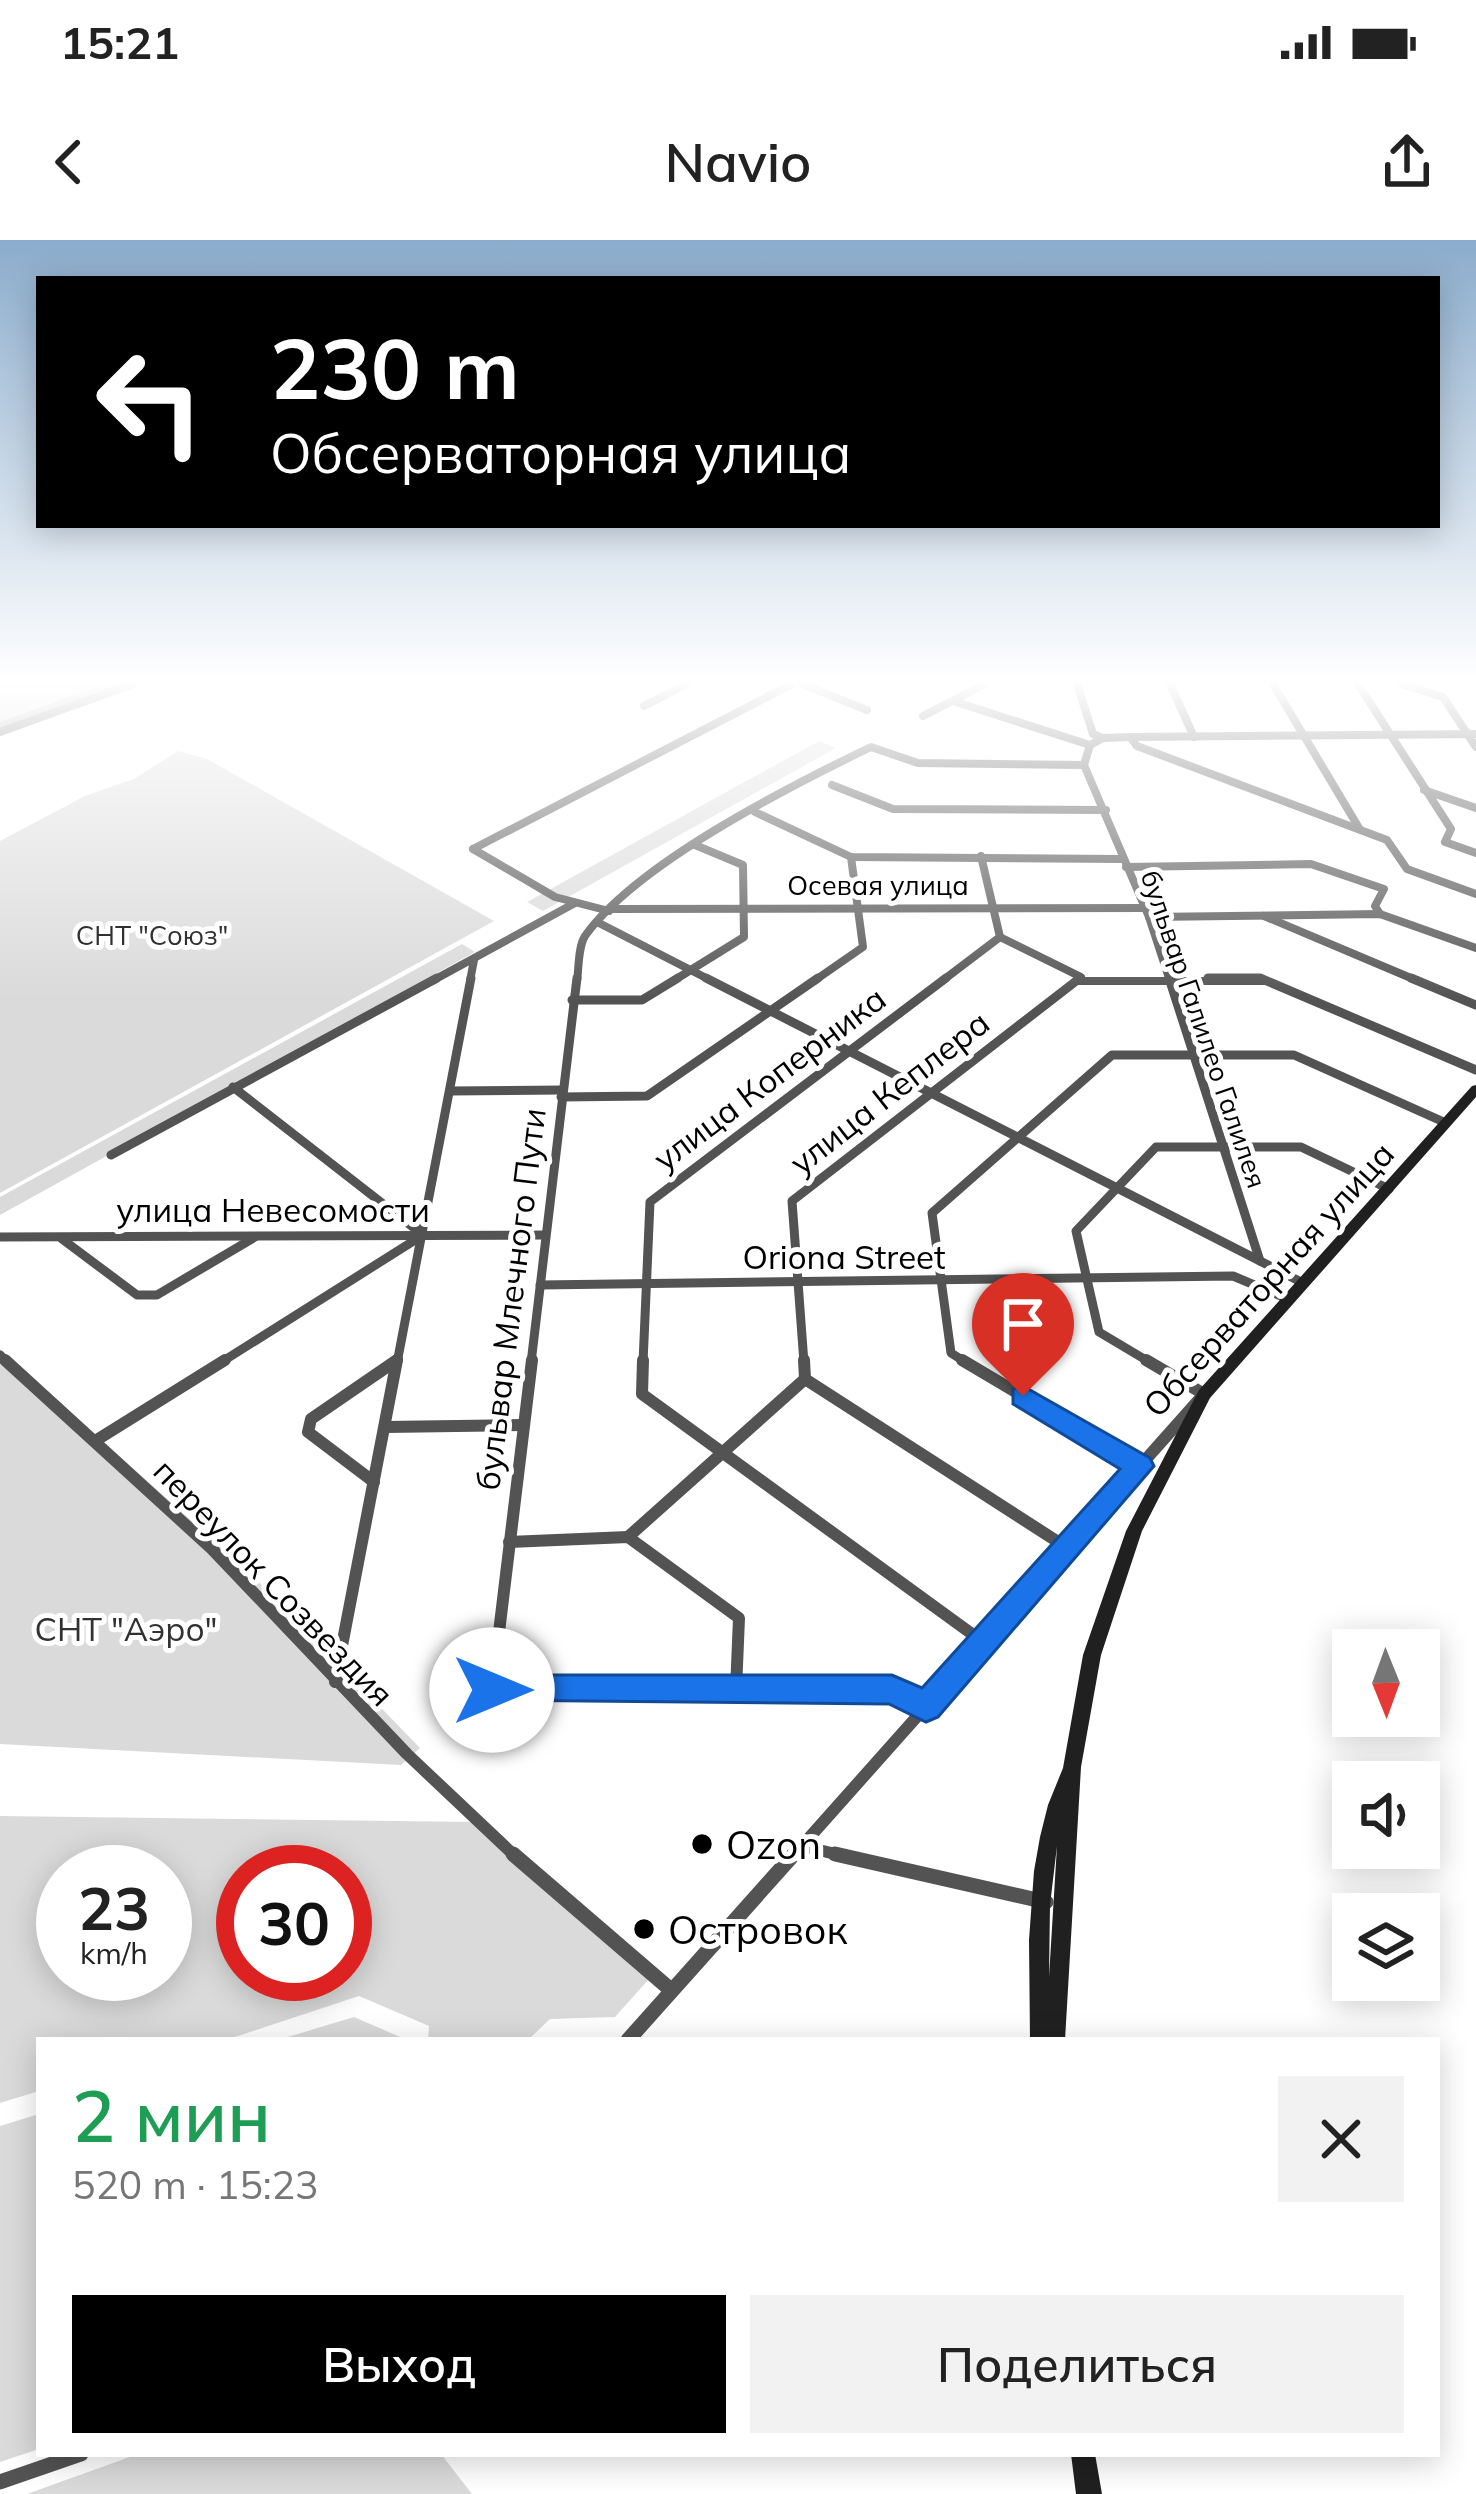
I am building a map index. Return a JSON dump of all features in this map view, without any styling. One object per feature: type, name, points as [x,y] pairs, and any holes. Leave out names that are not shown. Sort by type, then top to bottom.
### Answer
[{"type":"main road","name":"Обсерваторная улица","points":[[1204,1394],[1476,1089]]},
{"type":"main road","points":[[1040,2037],[1053,1903],[1092,1655],[1134,1531],[1204,1394]]},
{"type":"main road","points":[[1053,1903],[1055,2037]]},
{"type":"main road","points":[[1083,2457],[1089,2494]]},
{"type":"street","name":"Осевая улица","points":[[587,789],[473,848],[575,903],[610,910],[993,905],[1264,916],[1379,914],[1476,948]]},
{"type":"street","name":"бульвар Млечного Пути","points":[[736,1690],[492,1690],[582,939],[639,881],[796,789]]},
{"type":"street","points":[[842,789],[892,809],[1106,810]]},
{"type":"street","name":"бульвар Галилео Галилея","points":[[1096,789],[1170,976],[1190,1055],[1261,1262]]},
{"type":"street","points":[[1254,789],[1359,828],[1395,847],[1407,868],[1476,895]]},
{"type":"street","points":[[1336,789],[1359,828]]},
{"type":"street","points":[[1424,790],[1476,808]]},
{"type":"street","points":[[1424,790],[1451,829],[1445,842],[1476,853]]},
{"type":"street","points":[[755,812],[851,856],[1311,864],[1384,889],[1375,906],[1379,914]]},
{"type":"street","points":[[572,1000],[642,1000],[744,938],[743,866],[695,845]]},
{"type":"street","points":[[450,1091],[647,1096],[863,947],[851,856]]},
{"type":"street","points":[[981,856],[1000,937],[1081,977],[1260,978],[1476,1070]]},
{"type":"street","points":[[111,1155],[575,903]]},
{"type":"street","points":[[1264,916],[1476,1005]]},
{"type":"street","points":[[599,923],[1303,1283]]},
{"type":"street","name":"улица Коперника","points":[[983,1642],[642,1394],[650,1202],[1000,937]]},
{"type":"street","points":[[334,1682],[475,960]]},
{"type":"street","name":"улица Кеплера","points":[[805,1379],[792,1201],[1081,977]]},
{"type":"street","points":[[1140,1466],[951,1353],[932,1213],[1112,1054],[1294,1054],[1446,1123]]},
{"type":"street","points":[[233,1087],[423,1235]]},
{"type":"street","points":[[1204,1394],[1105,1338],[1096,1326],[1076,1231],[1113,1187],[1156,1148],[1301,1148],[1389,1189]]},
{"type":"street","name":"улица Невесомости","points":[[0,1237],[545,1234]]},
{"type":"street","points":[[95,1441],[423,1235]]},
{"type":"street","points":[[59,1238],[137,1295],[157,1295],[256,1236]]},
{"type":"street","name":"Oriona Street","points":[[540,1285],[1233,1276],[1288,1299]]},
{"type":"street","name":"переулок Созвездия","points":[[0,1354],[212,1549],[334,1682],[555,1893],[671,1990]]},
{"type":"street","points":[[374,1482],[308,1432],[311,1419],[398,1359]]},
{"type":"street","points":[[628,1537],[805,1379],[1069,1549]]},
{"type":"street","name":"Обсерваторная улица","points":[[631,2037],[1204,1394]]},
{"type":"street","points":[[385,1427],[522,1425]]},
{"type":"street","points":[[509,1542],[628,1537],[739,1618],[736,1690],[892,1690],[926,1707]]},
{"type":"street","points":[[798,1846],[1053,1903]]},
{"type":"street","points":[[0,2482],[72,2457]]},
{"type":"green space","name":"СНТ \"Союз\"","points":[[105,789],[260,789],[494,921],[0,1193],[0,841]]},
{"type":"green space","points":[[732,789],[762,789],[543,911],[527,902]]},
{"type":"green space","points":[[462,944],[475,952],[0,1215],[0,1197]]},
{"type":"green space","name":"СНТ \"Аэро\"","points":[[0,1349],[252,1575],[420,1748],[401,1765],[0,1744]]},
{"type":"green space","points":[[0,1816],[476,1822],[649,1979],[615,2017],[550,2019],[531,2037],[428,2037],[429,2026],[371,2001],[372,1845],[216,1845],[216,2001],[344,2001],[235,2037],[36,2037],[36,2092],[0,2103]]},
{"type":"green space","points":[[354,2017],[400,2037],[288,2037]]},
{"type":"green space","points":[[36,2115],[36,2450],[0,2462],[0,2126]]},
{"type":"green space","points":[[130,2457],[443,2457],[472,2494],[27,2494]]},
{"type":"place","name":"Ozon","points":[[702,1844]]},
{"type":"place","name":"Островок","points":[[644,1929]]},
{"type":"route","points":[[492,1690],[892,1690],[926,1707],[1140,1466],[1023,1396]]}]
